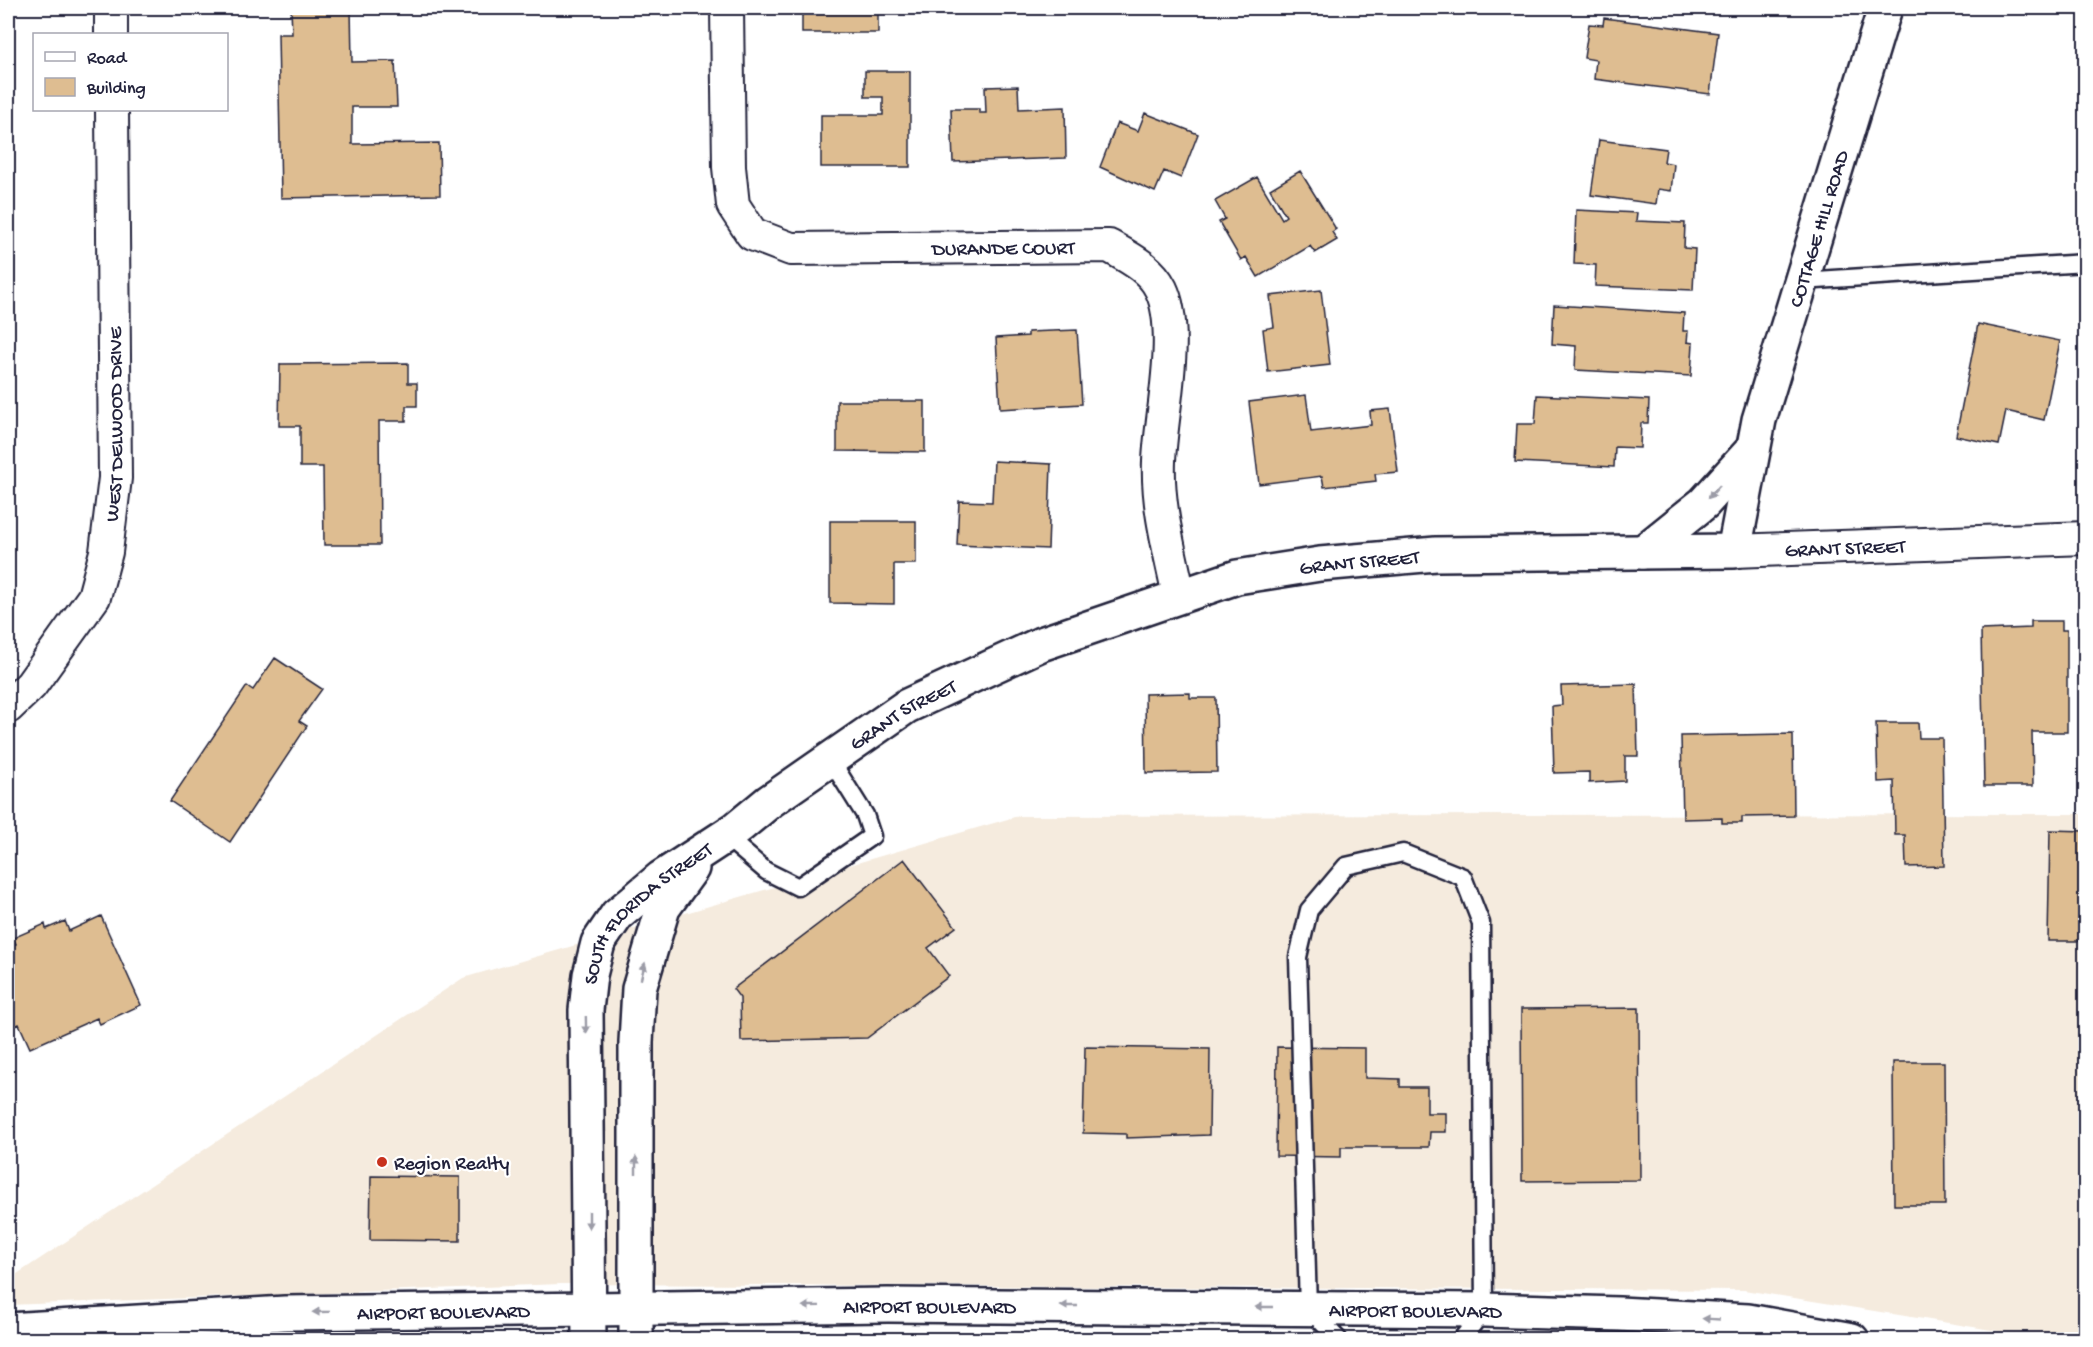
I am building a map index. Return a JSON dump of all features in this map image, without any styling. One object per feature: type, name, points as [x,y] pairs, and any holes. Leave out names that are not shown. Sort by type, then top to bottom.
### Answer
[{"type":"street","points":[[111,8],[111,33]]},
{"type":"street","name":"DURANDE COURT","points":[[727,8],[729,167],[732,205],[752,234],[791,249],[1109,246],[1138,262],[1161,287],[1170,320],[1159,461],[1160,503],[1179,596]]},
{"type":"street","name":"COTTAGE HILL ROAD","points":[[1734,550],[1759,420],[1885,8]]},
{"type":"street","name":"WEST DELWOOD DRIVE","points":[[8,706],[30,685],[94,597],[106,552],[115,478],[112,111]]},
{"type":"street","points":[[1643,552],[1704,503],[1753,449]]},
{"type":"street","name":"GRANT STREET","points":[[715,844],[770,801],[907,706],[1041,644],[1237,578],[1320,564],[1436,554],[1734,550],[2085,538]]},
{"type":"street","name":"SOUTH FLORIDA STREET","points":[[636,1324],[636,1042],[639,989],[663,908],[715,844]]},
{"type":"street","name":"SOUTH FLORIDA STREET","points":[[589,1324],[586,1010],[590,975],[598,943],[617,915],[661,878],[715,844]]},
{"type":"street","name":"AIRPORT BOULEVARD","points":[[8,1330],[285,1312],[636,1324],[888,1305],[1484,1310],[1852,1340]]},
{"type":"lane","points":[[1801,281],[2085,263]]},
{"type":"lane","points":[[715,844],[798,887],[872,836],[865,815],[830,759]]},
{"type":"lane","points":[[1339,1340],[1308,1308],[1298,957],[1309,910],[1346,866],[1403,853],[1463,876],[1481,922],[1484,1310],[1461,1340]]},
{"type":"shaded area","points":[[2085,814],[2085,1339],[2047,1339],[1744,1290],[561,1284],[8,1305],[8,1280],[463,978],[1018,816]]},
{"type":"building","points":[[291,8],[351,8],[352,62],[395,61],[397,107],[352,107],[352,144],[439,143],[440,195],[281,198],[278,34],[292,34]]},
{"type":"building","points":[[802,8],[878,8],[878,33],[802,33]]},
{"type":"building","points":[[1604,18],[1718,33],[1710,94],[1594,79],[1596,60],[1584,58],[1589,24],[1603,25]]},
{"type":"building","points":[[865,71],[910,71],[910,167],[821,167],[821,115],[883,115],[883,97],[865,97]]},
{"type":"building","points":[[1018,86],[1019,109],[1065,107],[1066,158],[953,162],[951,109],[979,109],[979,113],[986,113],[985,87]]},
{"type":"building","points":[[1145,113],[1198,134],[1181,178],[1164,171],[1155,192],[1100,167],[1117,123],[1138,131]]},
{"type":"building","points":[[1599,140],[1666,149],[1664,162],[1674,164],[1671,191],[1658,189],[1656,204],[1591,195]]},
{"type":"building","points":[[1300,171],[1336,229],[1332,232],[1337,240],[1315,253],[1310,246],[1258,277],[1246,257],[1241,260],[1219,222],[1225,219],[1215,201],[1257,177],[1282,219],[1286,216],[1270,189]]},
{"type":"building","points":[[1576,210],[1637,213],[1636,221],[1685,223],[1684,248],[1695,249],[1693,290],[1595,286],[1596,265],[1574,264]]},
{"type":"building","points":[[1321,290],[1330,365],[1268,372],[1263,329],[1274,327],[1270,296]]},
{"type":"building","points":[[1554,305],[1684,313],[1683,331],[1688,331],[1687,342],[1693,343],[1691,376],[1575,370],[1576,346],[1552,344]]},
{"type":"building","points":[[1978,324],[2060,341],[2044,420],[2006,411],[1999,445],[1956,436]]},
{"type":"building","points":[[1077,330],[1082,404],[1000,409],[996,338],[1028,336],[1028,332]]},
{"type":"building","points":[[408,363],[408,383],[417,383],[417,406],[406,406],[406,421],[379,421],[380,545],[324,545],[323,467],[300,467],[300,426],[279,426],[280,364]]},
{"type":"building","points":[[1306,395],[1311,432],[1371,425],[1370,411],[1390,409],[1398,472],[1375,474],[1376,481],[1324,487],[1322,476],[1259,484],[1249,402]]},
{"type":"building","points":[[1537,395],[1649,400],[1648,423],[1641,423],[1640,448],[1615,447],[1614,467],[1515,462],[1517,424],[1535,424]]},
{"type":"building","points":[[837,401],[925,401],[925,452],[837,451]]},
{"type":"building","points":[[994,461],[1051,464],[1048,549],[957,545],[959,501],[992,502]]},
{"type":"building","points":[[830,521],[916,521],[916,564],[894,564],[894,604],[830,603]]},
{"type":"building","points":[[2031,621],[2062,621],[2062,630],[2067,630],[2067,732],[2032,732],[2033,786],[1984,786],[1981,630],[2031,628]]},
{"type":"building","points":[[275,658],[322,689],[299,721],[307,726],[230,842],[170,801],[247,686],[253,690]]},
{"type":"building","points":[[1636,684],[1638,756],[1625,756],[1625,781],[1589,783],[1589,772],[1554,773],[1552,706],[1562,705],[1561,686]]},
{"type":"building","points":[[1190,693],[1190,698],[1216,698],[1217,772],[1146,773],[1145,694]]},
{"type":"building","points":[[1876,723],[1918,723],[1919,738],[1942,738],[1944,866],[1906,867],[1905,835],[1895,835],[1894,781],[1878,782]]},
{"type":"building","points":[[1793,734],[1794,816],[1742,817],[1742,823],[1722,823],[1722,818],[1683,819],[1681,736]]},
{"type":"building","points":[[2050,830],[2086,831],[2086,941],[2048,941]]},
{"type":"building","points":[[904,859],[956,927],[928,948],[949,976],[867,1038],[741,1041],[740,998],[733,989]]},
{"type":"building","points":[[101,916],[141,1005],[100,1024],[97,1018],[30,1048],[19,1024],[8,1029],[8,945],[9,948],[16,944],[13,938],[45,924],[46,929],[65,921],[69,931]]},
{"type":"building","points":[[1639,1008],[1640,1180],[1522,1181],[1521,1009]]},
{"type":"building","points":[[1085,1047],[1210,1049],[1209,1135],[1126,1138],[1126,1134],[1083,1133]]},
{"type":"building","points":[[1277,1047],[1365,1048],[1365,1078],[1400,1079],[1400,1087],[1427,1087],[1427,1113],[1446,1113],[1446,1132],[1430,1132],[1429,1147],[1341,1147],[1341,1157],[1276,1156]]},
{"type":"building","points":[[1893,1062],[1944,1062],[1945,1205],[1894,1205]]},
{"type":"building","points":[[8,1102],[11,1119],[13,1128],[8,1128]]},
{"type":"building","points":[[371,1176],[460,1177],[460,1241],[370,1240]]},
{"type":"place","name":"Region Realty","points":[[382,1162]]}]
